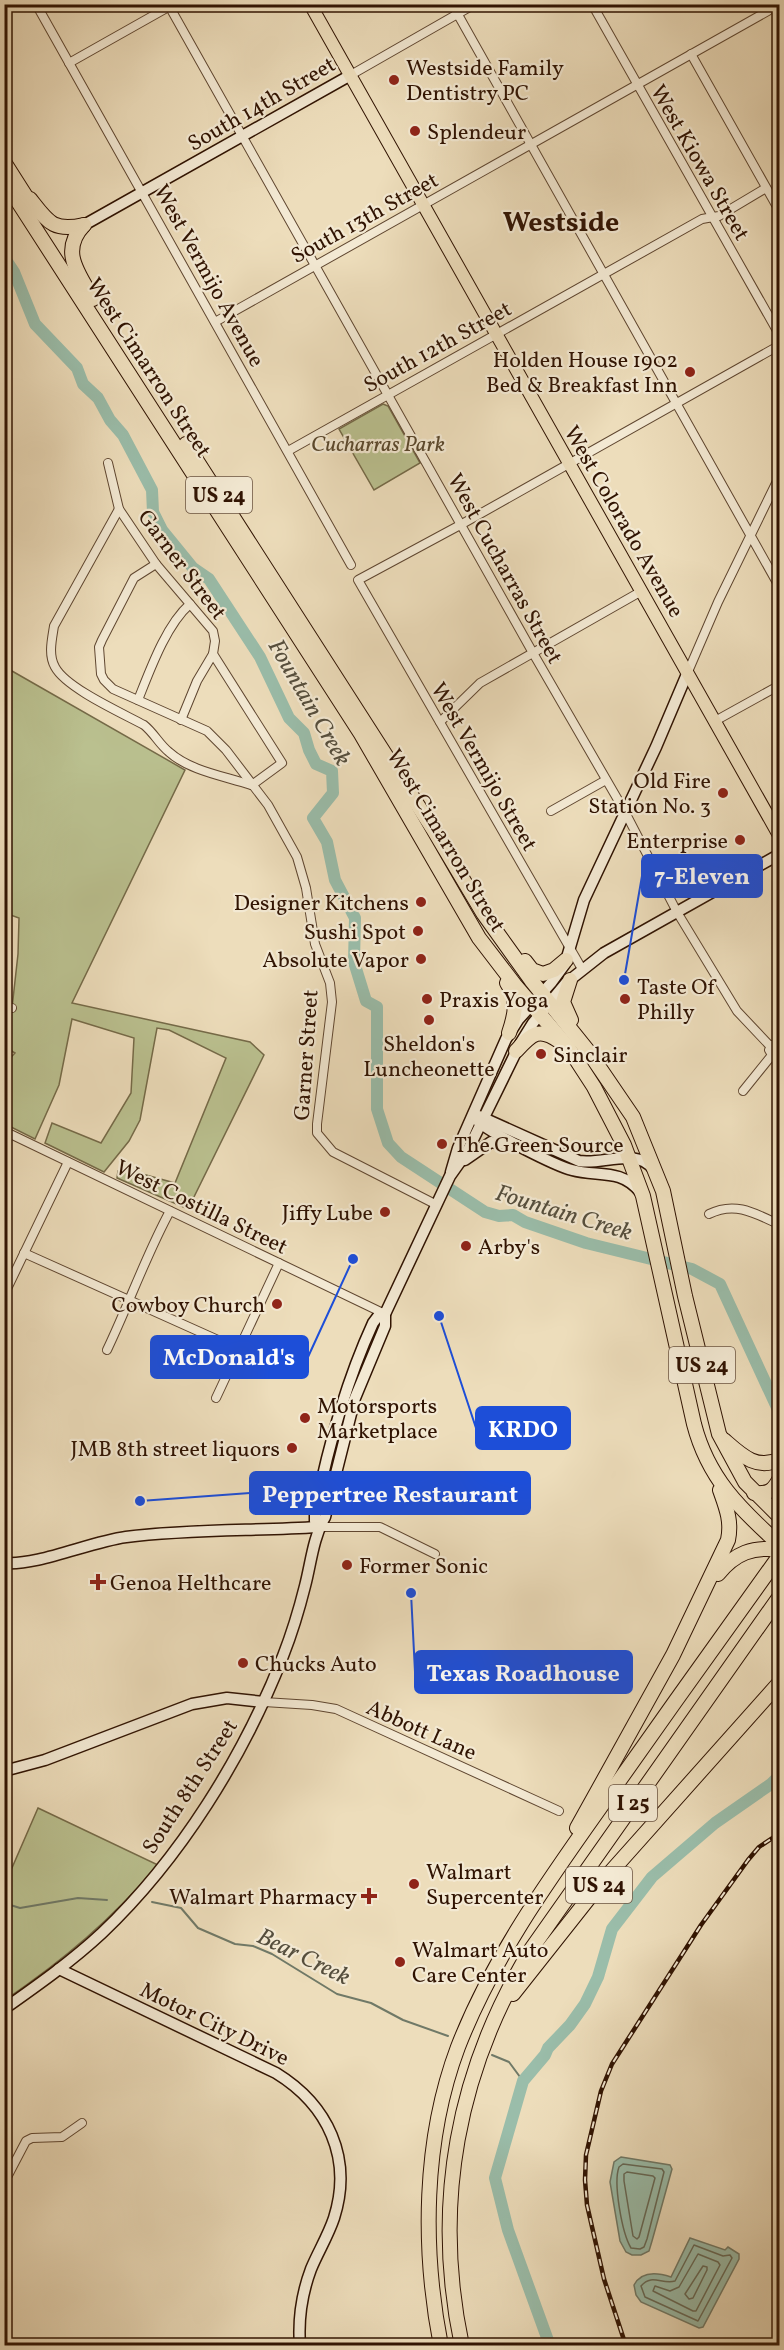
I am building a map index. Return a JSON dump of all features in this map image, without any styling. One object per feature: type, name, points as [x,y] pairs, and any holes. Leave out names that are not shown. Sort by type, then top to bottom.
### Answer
[{"type":"highway","name":"West Cimarron Street","points":[[4,162],[11,181],[361,734],[483,944],[588,1051],[633,1117],[659,1178],[718,1434],[733,1464],[754,1493],[778,1516]]},
{"type":"highway","name":"West Cimarron Street","points":[[11,181],[93,299],[408,790],[594,1087],[629,1157],[643,1196],[699,1440],[714,1474],[745,1513],[780,1545]]},
{"type":"highway","points":[[11,181],[52,224],[63,228],[84,225]]},
{"type":"highway","points":[[84,225],[75,238],[71,252],[76,267],[93,299]]},
{"type":"highway","points":[[464,909],[490,937],[541,1002]]},
{"type":"highway","points":[[483,913],[536,973],[549,973],[568,956]]},
{"type":"highway","points":[[483,944],[484,952],[514,996],[515,1009],[509,1033]]},
{"type":"highway","points":[[570,980],[563,996],[564,1005],[588,1051]]},
{"type":"highway","points":[[516,1051],[525,1041],[540,1033],[550,1035],[568,1047]]},
{"type":"highway","points":[[718,1434],[744,1458],[768,1464],[780,1459]]},
{"type":"highway","name":"US 24","points":[[549,1880],[662,1676],[728,1540],[730,1530],[728,1514],[714,1474]]},
{"type":"highway","points":[[754,1493],[767,1494],[773,1490],[780,1478]]},
{"type":"highway","points":[[745,1513],[780,1532]]},
{"type":"highway","points":[[705,1590],[724,1566],[743,1552],[765,1548],[780,1550]]},
{"type":"highway","name":"I 25","points":[[441,2346],[430,2269],[429,2209],[441,2109],[458,2048],[482,1994],[512,1938],[549,1880],[780,1556]]},
{"type":"highway","name":"I 25","points":[[462,2346],[450,2267],[451,2188],[466,2096],[478,2057],[514,1978],[532,1948],[780,1596]]},
{"type":"highway","name":"US 24","points":[[495,2017],[600,1884],[780,1682]]},
{"type":"main road","name":"West Colorado Avenue","points":[[310,4],[640,592],[715,721],[775,817],[780,837]]},
{"type":"main road","name":"South 14th Street","points":[[84,225],[349,76]]},
{"type":"main road","points":[[541,1002],[568,956],[584,900],[687,674]]},
{"type":"main road","name":"South 8th Street","points":[[4,2008],[59,1969],[102,1933],[152,1877],[215,1790],[240,1749],[264,1702],[294,1623],[318,1527],[325,1517],[355,1398],[385,1326],[385,1314],[450,1176],[455,1156],[509,1033],[541,1002],[604,953],[780,854]]},
{"type":"main road","name":"South 8th Street","points":[[450,1176],[460,1164],[483,1121],[541,1002]]},
{"type":"main road","points":[[473,1116],[579,1161],[592,1162],[629,1157],[646,1162],[659,1178]]},
{"type":"main road","points":[[483,1121],[527,1149],[570,1170],[620,1176],[630,1181],[643,1196]]},
{"type":"main road","points":[[460,1164],[491,1142],[527,1149]]},
{"type":"main road","points":[[4,1563],[24,1562],[123,1538],[318,1527]]},
{"type":"main road","points":[[4,1771],[45,1760],[192,1704],[226,1698],[264,1702]]},
{"type":"main road","name":"Motor City Drive","points":[[59,1969],[276,2073],[307,2095],[317,2108],[334,2140],[340,2176],[339,2193],[333,2220],[307,2283],[300,2317],[300,2346]]},
{"type":"street","name":"West Vermijo Avenue","points":[[36,4],[351,565]]},
{"type":"street","points":[[452,4],[780,588]]},
{"type":"street","name":"South 14th Street","points":[[349,76],[475,4]]},
{"type":"street","name":"West Kiowa Street","points":[[592,4],[780,336]]},
{"type":"street","name":"South 13th Street","points":[[215,322],[768,11],[776,4]]},
{"type":"street","points":[[69,63],[170,5]]},
{"type":"street","name":"West Cucharras Street","points":[[170,5],[242,137],[625,812],[678,912],[737,1011],[776,1054]]},
{"type":"street","points":[[691,54],[780,212]]},
{"type":"street","name":"South 12th Street","points":[[288,451],[603,273],[702,219],[719,216],[766,188]]},
{"type":"street","points":[[462,524],[780,345]]},
{"type":"street","name":"Garner Street","points":[[108,463],[119,509],[156,564],[213,631],[215,641],[213,654],[282,763],[252,785]]},
{"type":"street","points":[[687,674],[780,475]]},
{"type":"street","name":"Garner Street","points":[[119,509],[54,626],[51,651],[54,665],[62,677],[73,685],[144,725],[154,733],[167,751],[184,764],[252,785],[268,805],[297,857],[306,888],[315,944],[331,990],[331,1013],[316,1124],[317,1133],[333,1152],[439,1200]]},
{"type":"street","name":"West Vermijo Street","points":[[462,524],[358,580],[440,722],[568,956],[582,969]]},
{"type":"street","points":[[156,564],[134,578],[99,648],[101,674],[113,689],[207,731],[226,750],[252,785]]},
{"type":"street","points":[[440,722],[480,682],[640,592]]},
{"type":"street","points":[[138,700],[175,621],[190,604]]},
{"type":"street","points":[[181,720],[197,681],[213,654]]},
{"type":"street","points":[[715,721],[780,685]]},
{"type":"street","points":[[551,811],[606,780]]},
{"type":"street","points":[[743,1091],[776,1054],[776,1044],[780,1046]]},
{"type":"street","name":"West Costilla Street","points":[[4,1131],[385,1314]]},
{"type":"street","points":[[4,1295],[68,1162]]},
{"type":"street","points":[[709,1214],[724,1208],[738,1208],[780,1225]]},
{"type":"street","points":[[107,1350],[131,1300],[157,1235],[170,1211]]},
{"type":"street","points":[[24,1253],[238,1349]]},
{"type":"street","points":[[216,1398],[279,1263]]},
{"type":"street","points":[[318,1527],[380,1527],[435,1554]]},
{"type":"street","name":"Abbott Lane","points":[[264,1702],[312,1705],[336,1710],[559,1810]]},
{"type":"street","points":[[4,2183],[26,2140],[62,2137],[82,2123]]},
{"type":"green space","name":"Cucharras Park","points":[[383,404],[388,406],[420,463],[374,490],[339,429]]},
{"type":"green space","points":[[5,667],[185,770],[72,1003],[250,1042],[264,1055],[188,1209],[117,1178],[118,1171],[128,1170],[175,1183],[226,1058],[169,1030],[157,1028],[140,1120],[129,1141],[104,1172],[45,1143],[52,1123],[101,1143],[131,1093],[134,1038],[72,1019],[59,1085],[35,1139],[5,1124],[4,1065],[15,1053],[5,1047],[4,1019],[12,1008],[19,918],[5,913]]},
{"type":"green space","points":[[38,1808],[158,1865],[123,1904],[86,1938],[5,2000],[5,1884]]},
{"type":"water","points":[[621,2157],[670,2165],[672,2169],[649,2251],[641,2255],[626,2252],[620,2241],[610,2182],[614,2162]]},
{"type":"water","points":[[690,2238],[725,2250],[728,2247],[739,2254],[739,2259],[703,2327],[699,2328],[641,2302],[636,2295],[634,2285],[637,2280],[646,2275],[661,2274],[671,2277]]},
{"type":"waterway","name":"Fountain Creek","points":[[4,257],[14,272],[35,324],[77,368],[83,384],[98,398],[110,420],[123,435],[152,490],[153,512],[162,530],[193,568],[209,579],[260,657],[289,718],[304,733],[316,764],[332,771],[333,793],[313,818],[327,842],[335,880],[355,918],[354,962],[366,1001],[377,1007],[377,1109],[388,1143],[401,1157],[485,1212],[499,1216],[513,1215],[525,1222],[586,1243],[692,1269],[720,1284],[780,1414]]},
{"type":"waterway","name":"Fountain Creek","points":[[550,2346],[508,2230],[495,2178],[523,2081],[585,2004],[598,1977],[612,1929],[652,1877],[715,1823],[771,1784],[780,1775]]},
{"type":"waterway","name":"Bear Creek","points":[[4,1903],[20,1908],[78,1898],[107,1900]]},
{"type":"waterway","name":"Bear Creek","points":[[152,1902],[181,1908],[198,1928],[235,1944],[253,1946],[272,1954],[337,1994],[371,2003],[403,2020],[448,2036]]},
{"type":"waterway","name":"Bear Creek","points":[[492,2055],[509,2062],[523,2081]]},
{"type":"railway","points":[[626,2346],[604,2279],[587,2205],[586,2155],[601,2091],[612,2064],[701,1925],[759,1847],[780,1833]]},
{"type":"place","name":"Westside Family Dentistry PC","points":[[394,80]]},
{"type":"place","name":"Splendeur","points":[[415,131]]},
{"type":"place","name":"Holden House 1902 Bed & Breakfast Inn","points":[[690,372]]},
{"type":"place","name":"Old Fire Station No. 3","points":[[723,793]]},
{"type":"place","name":"Enterprise","points":[[740,840]]},
{"type":"place","name":"Designer Kitchens","points":[[421,902]]},
{"type":"place","name":"Sushi Spot","points":[[418,931]]},
{"type":"place","name":"Absolute Vapor","points":[[421,959]]},
{"type":"place","name":"7-Eleven","points":[[624,980]]},
{"type":"place","name":"Praxis Yoga","points":[[427,999]]},
{"type":"place","name":"Taste Of Philly","points":[[625,999]]},
{"type":"place","name":"Sheldon's Luncheonette","points":[[429,1020]]},
{"type":"place","name":"Sinclair","points":[[541,1054]]},
{"type":"place","name":"The Green Source","points":[[442,1144]]},
{"type":"place","name":"Jiffy Lube","points":[[385,1212]]},
{"type":"place","name":"Arby's","points":[[466,1246]]},
{"type":"place","name":"McDonald's","points":[[353,1259]]},
{"type":"place","name":"Cowboy Church","points":[[277,1304]]},
{"type":"place","name":"KRDO","points":[[439,1316]]},
{"type":"place","name":"Motorsports Marketplace","points":[[305,1418]]},
{"type":"place","name":"JMB 8th street liquors","points":[[292,1448]]},
{"type":"place","name":"Peppertree Restaurant","points":[[140,1501]]},
{"type":"place","name":"Former Sonic","points":[[347,1565]]},
{"type":"place","name":"Genoa Helthcare","points":[[98,1582]]},
{"type":"place","name":"Texas Roadhouse","points":[[411,1593]]},
{"type":"place","name":"Chucks Auto","points":[[243,1663]]},
{"type":"place","name":"Walmart Supercenter","points":[[414,1884]]},
{"type":"place","name":"Walmart Pharmacy","points":[[369,1896]]},
{"type":"place","name":"Walmart Auto Care Center","points":[[400,1962]]},
{"type":"district","name":"Westside","points":[[561,221]]}]
